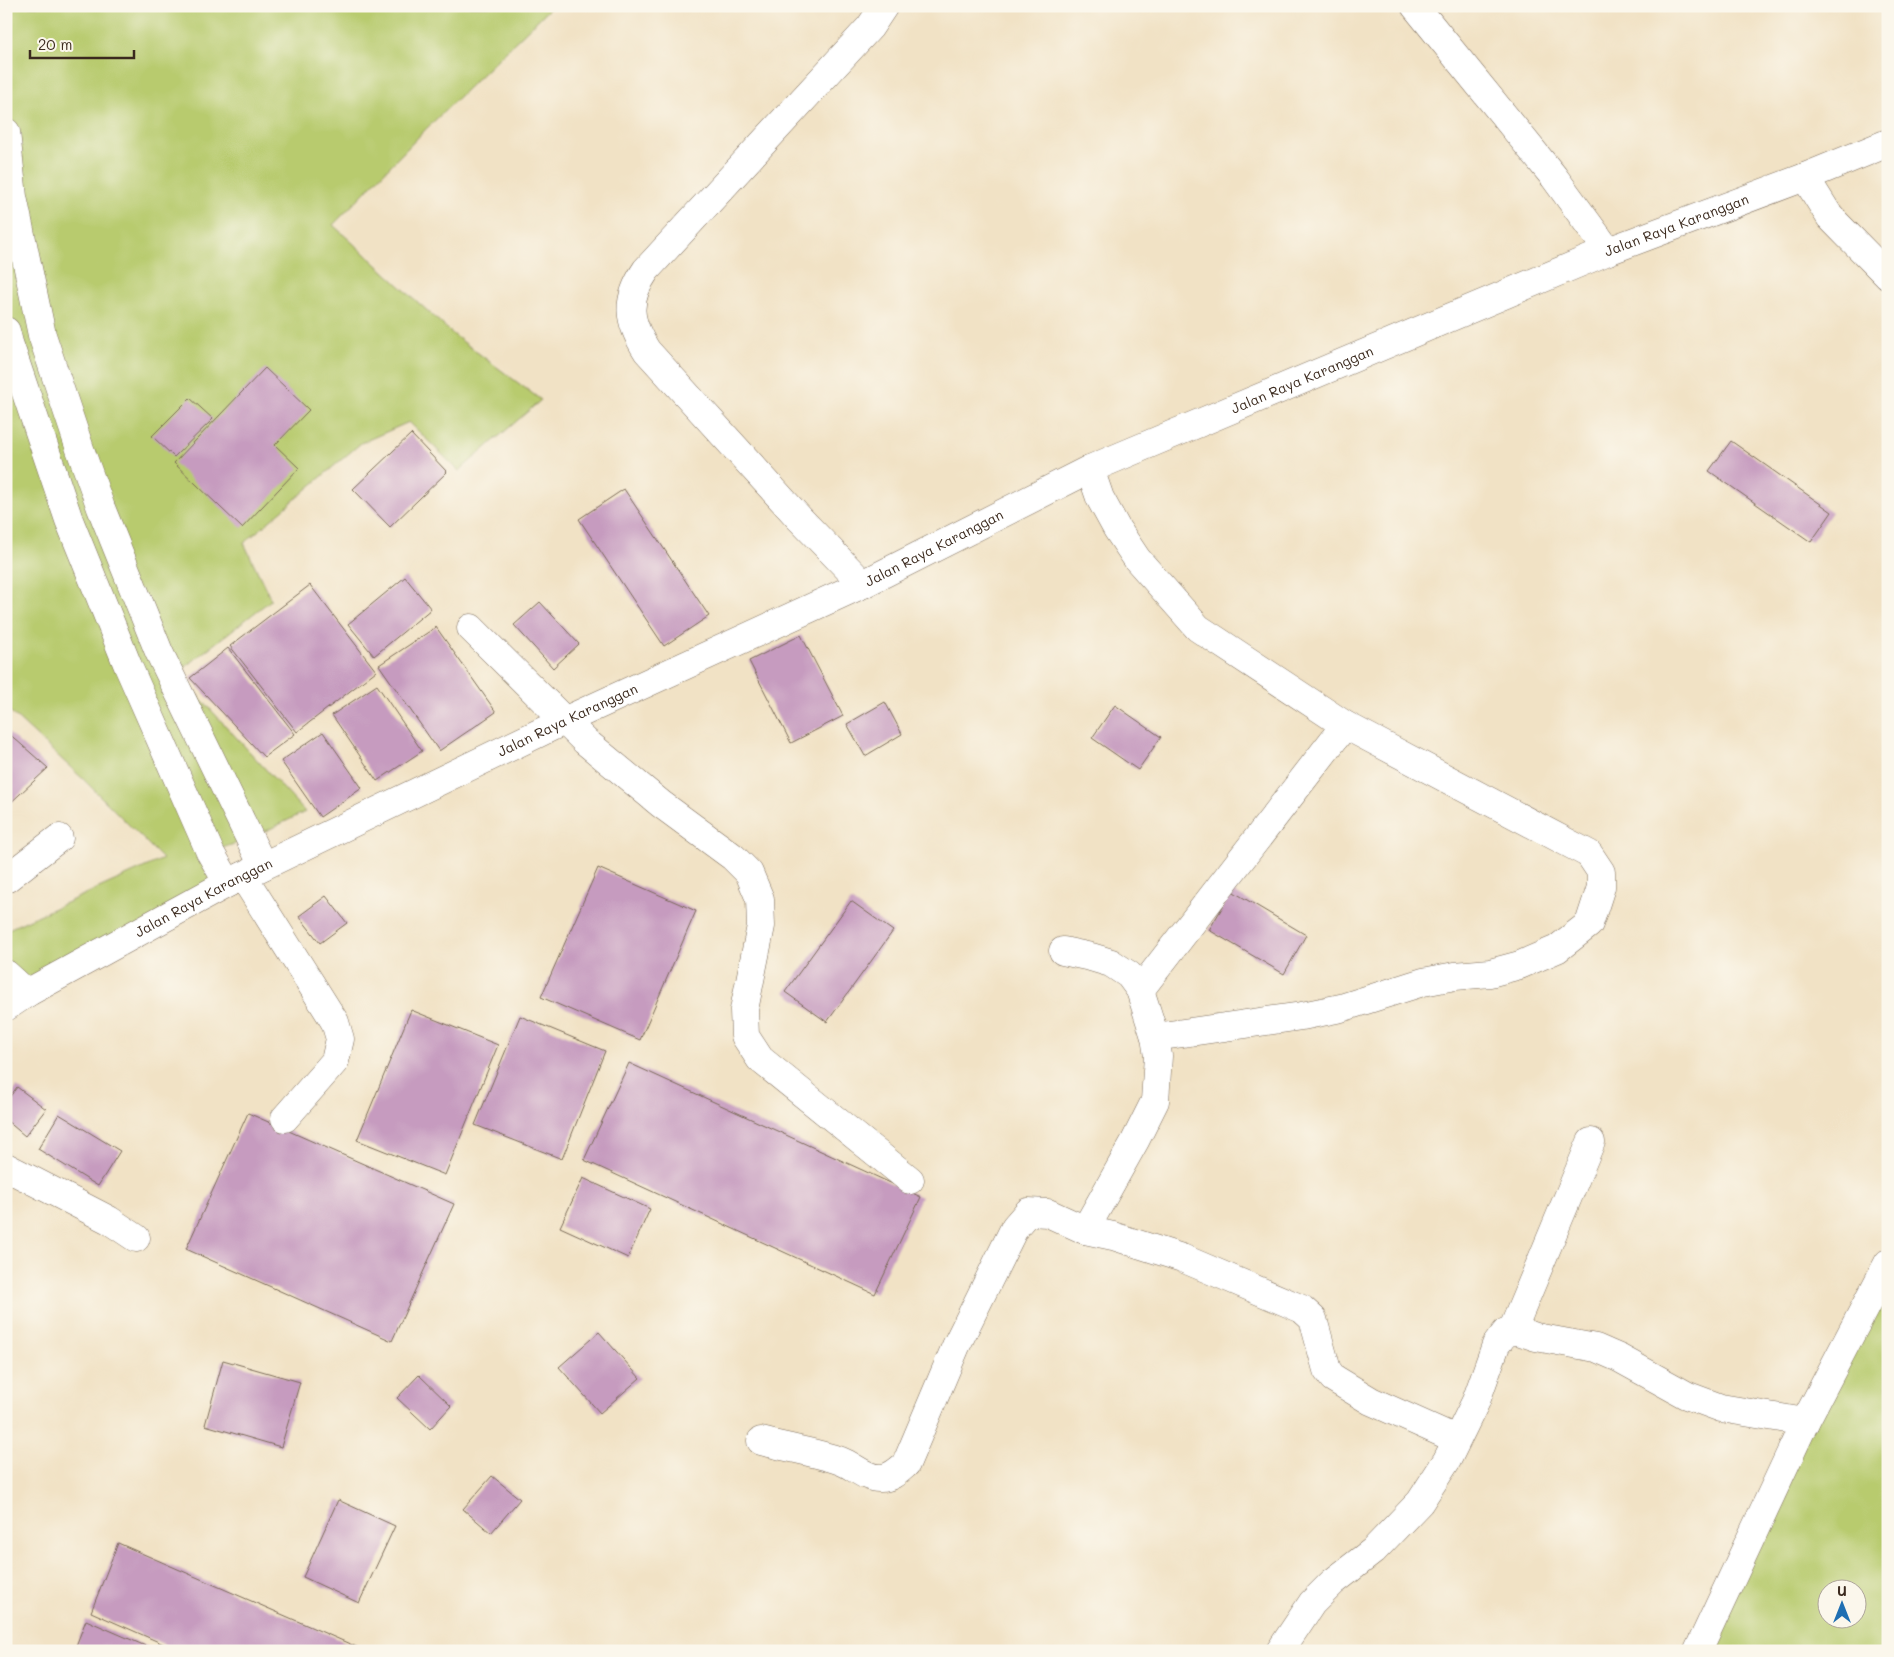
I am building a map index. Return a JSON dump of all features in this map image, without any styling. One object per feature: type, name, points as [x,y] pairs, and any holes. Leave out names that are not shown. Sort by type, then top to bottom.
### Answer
[{"type":"street","points":[[863,584],[800,519],[647,351],[635,329],[631,308],[634,290],[646,270],[870,27],[884,6]]},
{"type":"street","points":[[1415,6],[1554,177],[1608,251]]},
{"type":"street","points":[[6,132],[13,197],[42,335],[101,508],[159,652],[174,684],[245,875],[335,1022],[340,1039],[335,1061],[285,1118]]},
{"type":"street","name":"Jalan Raya Karanggan","points":[[16,1000],[245,875],[566,720],[863,584],[1090,469],[1608,251],[1805,177],[1888,143]]},
{"type":"street","points":[[1805,177],[1830,217],[1888,276]]},
{"type":"street","points":[[6,331],[69,520],[141,696],[210,852],[245,875]]},
{"type":"street","points":[[1090,469],[1100,498],[1116,529],[1137,559],[1198,628],[1345,725],[1590,854],[1601,872],[1601,886],[1590,924],[1557,949],[1520,965],[1490,973],[1455,976],[1423,982],[1341,1008],[1302,1016],[1155,1037]]},
{"type":"street","points":[[471,628],[566,720],[585,741],[661,804],[733,857],[749,873],[760,899],[761,926],[744,1010],[745,1036],[760,1059],[910,1180]]},
{"type":"street","points":[[141,696],[174,684]]},
{"type":"street","points":[[1140,990],[1345,725]]},
{"type":"street","points":[[6,879],[59,838]]},
{"type":"street","points":[[1063,951],[1091,956],[1111,963],[1129,976],[1140,990],[1155,1037],[1158,1056],[1155,1101],[1136,1141],[1085,1230]]},
{"type":"street","points":[[6,974],[16,1000]]},
{"type":"street","points":[[1512,1331],[1591,1142]]},
{"type":"street","points":[[6,1167],[109,1220],[136,1238]]},
{"type":"street","points":[[761,1441],[835,1459],[850,1464],[870,1477],[881,1479],[892,1476],[906,1464],[956,1346],[1015,1227],[1028,1212],[1048,1213],[1085,1230],[1113,1236],[1182,1258],[1302,1309],[1313,1319],[1327,1370],[1334,1378],[1371,1401],[1456,1439]]},
{"type":"street","points":[[1698,1651],[1805,1422],[1888,1263]]},
{"type":"street","points":[[1280,1651],[1312,1603],[1334,1582],[1373,1551],[1420,1502],[1447,1460],[1476,1401],[1496,1345],[1506,1332],[1525,1332],[1536,1337],[1596,1348],[1619,1358],[1686,1395],[1722,1408],[1805,1422]]},
{"type":"green space","points":[[6,6],[552,6],[426,129],[333,225],[454,335],[541,400],[459,471],[409,422],[361,443],[244,543],[271,600],[177,673],[305,812],[249,839],[210,852],[228,883],[6,1007],[6,930],[163,859],[82,778],[6,708]]},
{"type":"green space","points":[[1888,1263],[1888,1651],[1697,1651]]},
{"type":"building","points":[[265,368],[309,410],[275,445],[299,468],[242,528],[174,463]]},
{"type":"building","points":[[190,398],[213,419],[174,457],[152,436]]},
{"type":"building","points":[[411,434],[447,472],[390,527],[353,489]]},
{"type":"building","points":[[1731,441],[1832,512],[1811,542],[1709,471]]},
{"type":"building","points":[[624,489],[709,616],[664,646],[579,519]]},
{"type":"building","points":[[405,577],[431,609],[374,656],[348,624]]},
{"type":"building","points":[[310,585],[376,671],[297,732],[230,646]]},
{"type":"building","points":[[540,602],[579,644],[553,668],[514,625]]},
{"type":"building","points":[[436,627],[496,712],[439,751],[379,665]]},
{"type":"building","points":[[801,635],[843,716],[791,743],[749,661]]},
{"type":"building","points":[[228,648],[295,734],[264,757],[190,678]]},
{"type":"building","points":[[377,685],[422,751],[377,781],[332,715]]},
{"type":"building","points":[[885,702],[902,734],[865,756],[847,724]]},
{"type":"building","points":[[1115,705],[1161,737],[1138,770],[1092,738]]},
{"type":"building","points":[[6,731],[48,768],[6,807]]},
{"type":"building","points":[[323,732],[362,788],[320,817],[281,761]]},
{"type":"building","points":[[598,868],[696,911],[640,1040],[541,997]]},
{"type":"building","points":[[1232,891],[1306,935],[1284,974],[1209,930]]},
{"type":"building","points":[[326,896],[347,923],[320,943],[299,916]]},
{"type":"building","points":[[851,901],[893,931],[827,1022],[785,992]]},
{"type":"building","points":[[411,1010],[498,1045],[445,1175],[357,1140]]},
{"type":"building","points":[[520,1016],[605,1051],[562,1159],[475,1125]]},
{"type":"building","points":[[629,1063],[921,1197],[875,1294],[584,1160]]},
{"type":"building","points":[[17,1087],[46,1109],[25,1136],[6,1120],[6,1102]]},
{"type":"building","points":[[248,1113],[454,1204],[392,1341],[186,1249]]},
{"type":"building","points":[[59,1114],[120,1151],[98,1186],[38,1149]]},
{"type":"building","points":[[583,1178],[650,1209],[628,1258],[560,1227]]},
{"type":"building","points":[[599,1332],[640,1378],[600,1413],[559,1367]]},
{"type":"building","points":[[223,1360],[300,1382],[281,1447],[205,1425]]},
{"type":"building","points":[[419,1375],[451,1406],[430,1429],[397,1398]]},
{"type":"building","points":[[492,1476],[520,1499],[491,1533],[463,1509]]},
{"type":"building","points":[[338,1500],[395,1526],[359,1603],[303,1577]]},
{"type":"building","points":[[118,1543],[366,1651],[179,1651],[91,1612]]},
{"type":"building","points":[[86,1620],[157,1651],[74,1651]]}]
